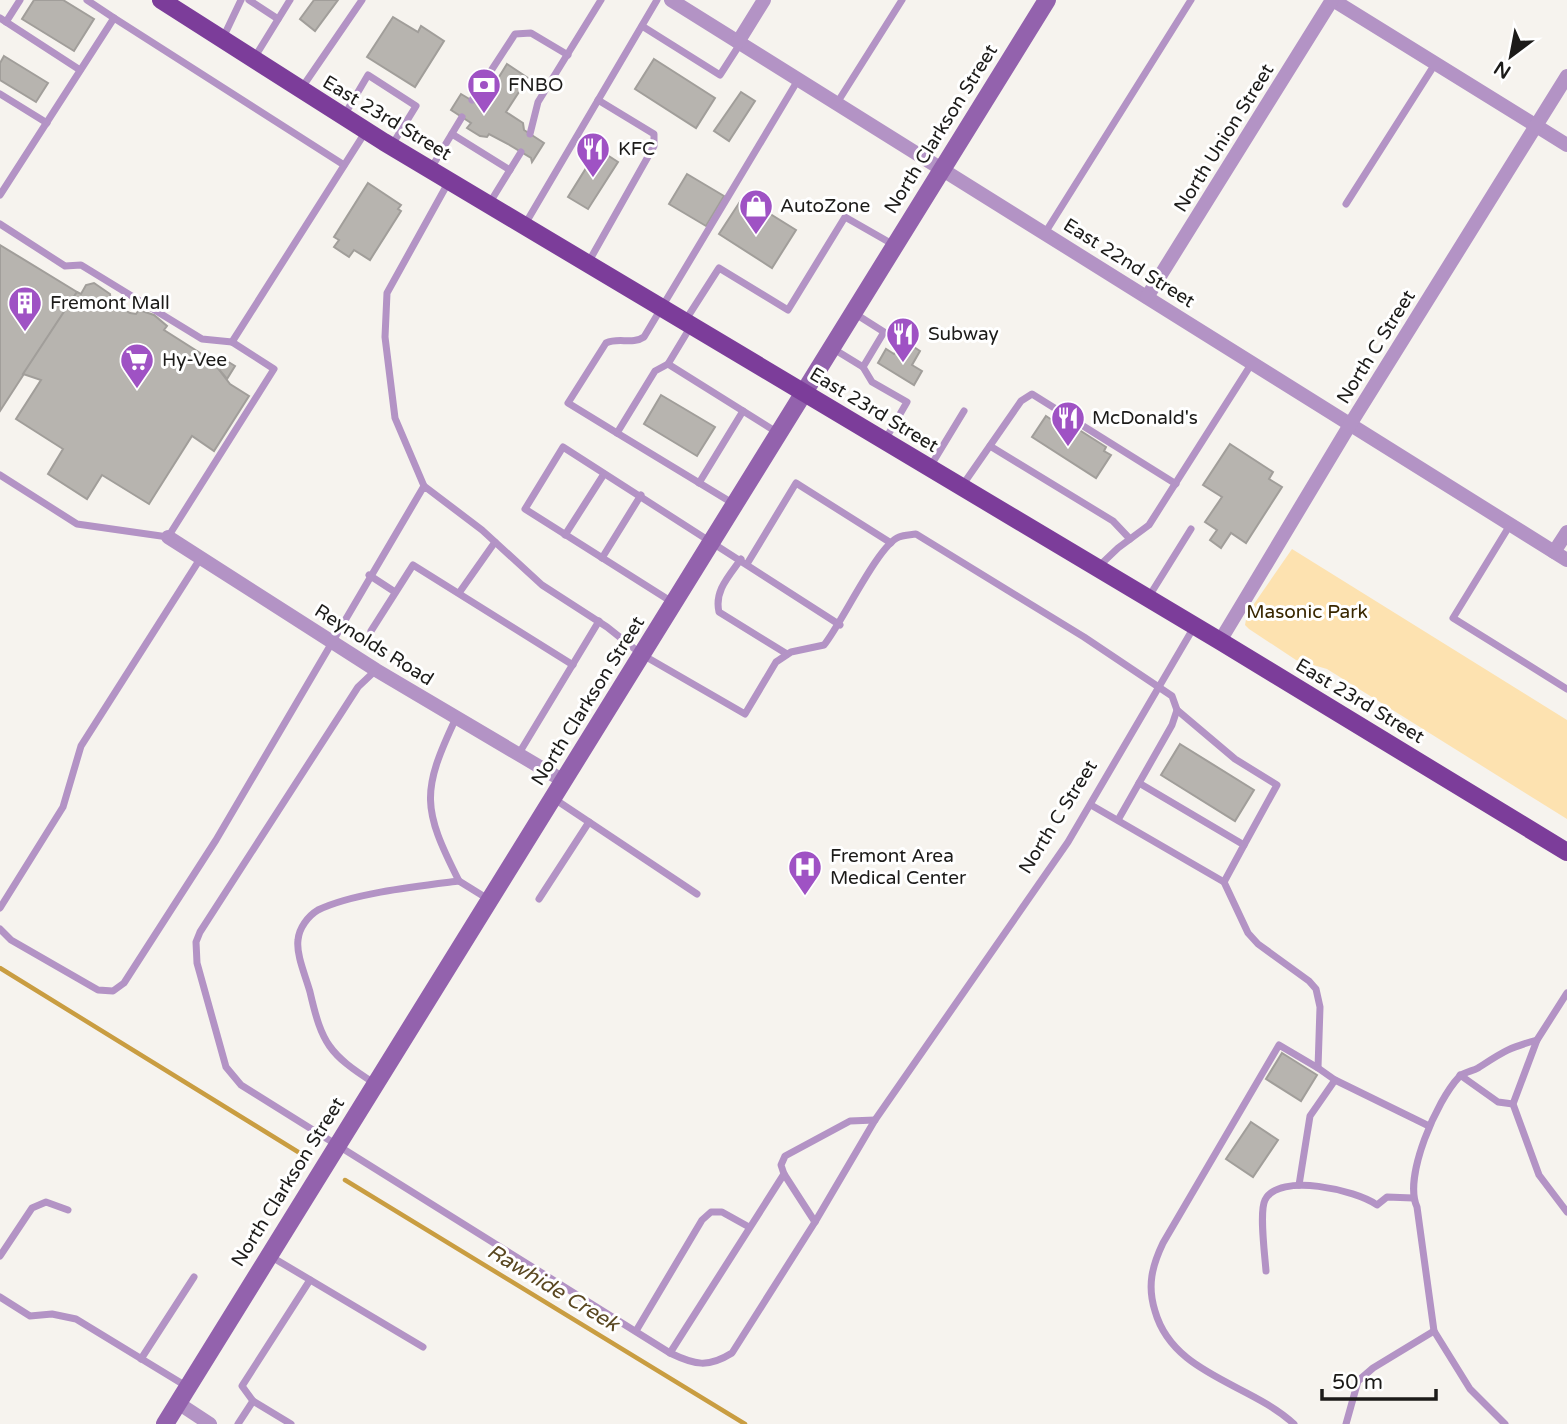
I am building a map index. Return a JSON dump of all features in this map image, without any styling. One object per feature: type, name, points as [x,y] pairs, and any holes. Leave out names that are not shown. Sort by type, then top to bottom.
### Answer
[{"type":"main road","name":"East 23rd Street","points":[[160,0],[430,170],[1195,626],[1567,852]]},
{"type":"street","name":"East 22nd Street","points":[[671,0],[1561,556]]},
{"type":"street","points":[[739,43],[764,0]]},
{"type":"street","name":"North Clarkson Street","points":[[165,1424],[1047,0]]},
{"type":"street","points":[[1333,0],[1567,145]]},
{"type":"street","name":"North Union Street","points":[[1147,297],[1333,0]]},
{"type":"street","name":"North C Street","points":[[1220,641],[1351,423],[1567,76]]},
{"type":"street","points":[[1561,556],[1567,532]]},
{"type":"street","name":"Reynolds Road","points":[[168,537],[376,670],[562,780]]},
{"type":"street","points":[[178,1403],[210,1424]]},
{"type":"lane","points":[[20,0],[3,20],[80,69]]},
{"type":"lane","points":[[87,0],[344,165]]},
{"type":"lane","points":[[222,40],[241,0]]},
{"type":"lane","points":[[249,0],[278,19]]},
{"type":"lane","points":[[253,60],[290,0]]},
{"type":"lane","points":[[300,90],[362,0]]},
{"type":"lane","points":[[530,134],[538,102],[601,0]]},
{"type":"lane","points":[[524,226],[657,0]]},
{"type":"lane","points":[[836,105],[902,0]]},
{"type":"lane","points":[[1045,233],[1191,0]]},
{"type":"lane","points":[[0,195],[114,18]]},
{"type":"lane","points":[[642,26],[720,75],[739,43]]},
{"type":"lane","points":[[472,100],[515,34],[531,33],[568,55]]},
{"type":"lane","points":[[1346,204],[1436,63]]},
{"type":"lane","points":[[343,116],[369,75],[416,106],[391,146]]},
{"type":"lane","points":[[734,505],[568,403],[606,343],[614,339],[637,342],[644,337],[798,80]]},
{"type":"lane","points":[[0,94],[47,123]]},
{"type":"lane","points":[[587,264],[654,146],[654,134],[598,100]]},
{"type":"lane","points":[[430,170],[462,117]]},
{"type":"lane","points":[[232,342],[366,131]]},
{"type":"lane","points":[[452,134],[510,170]]},
{"type":"lane","points":[[489,205],[521,152]]},
{"type":"lane","points":[[450,181],[387,293],[385,337],[396,418],[424,486],[495,541],[542,585],[599,621],[641,654],[745,714],[776,662],[788,654],[824,645],[840,625],[882,551],[898,537],[916,534],[1158,685],[1172,696],[1177,710],[1235,759],[1277,785],[1224,882]]},
{"type":"lane","points":[[617,433],[655,371],[668,363],[719,268],[788,310],[845,217],[894,245]]},
{"type":"lane","points":[[0,224],[65,266],[81,265],[202,339],[232,342],[274,369],[168,537],[77,524],[0,475]]},
{"type":"lane","points":[[852,312],[884,332],[863,367]]},
{"type":"lane","points":[[831,347],[863,367],[872,382],[907,402],[885,441]]},
{"type":"lane","points":[[668,363],[778,433]]},
{"type":"lane","points":[[1097,569],[1149,525],[1252,363]]},
{"type":"lane","points":[[961,487],[1021,401],[1032,394],[1176,484]]},
{"type":"lane","points":[[699,483],[743,411]]},
{"type":"lane","points":[[929,468],[964,411]]},
{"type":"lane","points":[[990,446],[1113,521],[1130,539]]},
{"type":"lane","points":[[673,603],[525,509],[563,447],[712,540],[840,625]]},
{"type":"lane","points":[[565,535],[604,474]]},
{"type":"lane","points":[[788,654],[719,612],[717,602],[720,590],[744,561],[796,483],[891,543]]},
{"type":"lane","points":[[0,929],[11,940],[98,990],[113,991],[124,983],[216,840],[369,575],[424,486]]},
{"type":"lane","points":[[601,558],[641,495]]},
{"type":"lane","points":[[1510,525],[1453,618],[1567,689]]},
{"type":"lane","points":[[1148,599],[1191,530]]},
{"type":"lane","points":[[459,593],[495,541]]},
{"type":"lane","points":[[0,908],[63,807],[81,746],[200,559]]},
{"type":"lane","points":[[371,631],[413,565],[573,664]]},
{"type":"lane","points":[[369,575],[396,592]]},
{"type":"lane","points":[[519,755],[599,621]]},
{"type":"lane","name":"North C Street","points":[[376,670],[358,687],[196,942],[197,963],[226,1067],[241,1085],[670,1353],[694,1365],[713,1364],[732,1353],[815,1222],[875,1119],[1091,805],[1158,685],[1195,626]]},
{"type":"lane","points":[[1118,820],[1172,725],[1177,710]]},
{"type":"lane","points":[[456,718],[434,764],[429,787],[429,808],[438,840],[459,881],[489,900]]},
{"type":"lane","points":[[1139,783],[1244,845]]},
{"type":"lane","points":[[552,797],[697,894]]},
{"type":"lane","points":[[1091,805],[1224,882],[1248,933],[1316,989],[1320,1007],[1318,1068]]},
{"type":"lane","points":[[539,899],[589,822]]},
{"type":"lane","points":[[374,1084],[345,1064],[319,1033],[297,941],[303,923],[316,911],[375,894],[459,881]]},
{"type":"lane","points":[[1567,993],[1536,1040],[1513,1104],[1539,1175],[1567,1212]]},
{"type":"lane","points":[[1505,1424],[1471,1389],[1434,1331],[1417,1206],[1413,1198],[1421,1147],[1429,1126],[1460,1076],[1476,1069],[1503,1050],[1536,1040]]},
{"type":"lane","points":[[1294,1424],[1222,1381],[1171,1344],[1156,1315],[1150,1283],[1154,1264],[1168,1234],[1279,1045],[1335,1080],[1429,1126]]},
{"type":"lane","points":[[1460,1076],[1497,1102],[1513,1104]]},
{"type":"lane","points":[[1299,1185],[1310,1116],[1335,1080]]},
{"type":"lane","points":[[815,1222],[784,1174],[781,1166],[785,1156],[850,1121],[875,1119]]},
{"type":"lane","points":[[670,1353],[784,1174]]},
{"type":"lane","points":[[1266,1271],[1264,1202],[1274,1189],[1290,1184],[1299,1185],[1366,1197],[1377,1205],[1387,1197],[1413,1198]]},
{"type":"lane","points":[[0,1256],[32,1209],[46,1202],[68,1210]]},
{"type":"lane","points":[[635,1331],[702,1220],[711,1212],[722,1212],[749,1227]]},
{"type":"lane","points":[[268,1255],[423,1348]]},
{"type":"lane","points":[[141,1359],[194,1277]]},
{"type":"lane","points":[[291,1424],[253,1401],[242,1385],[310,1280]]},
{"type":"lane","points":[[0,1297],[30,1316],[52,1314],[76,1319],[187,1387]]},
{"type":"lane","points":[[1346,1424],[1358,1381],[1373,1368],[1434,1331]]},
{"type":"lane","points":[[238,1424],[253,1401]]},
{"type":"green space","name":"Masonic Park","points":[[1292,549],[1567,720],[1567,819],[1327,669],[1296,660],[1249,629],[1245,625],[1247,614]]},
{"type":"building","points":[[34,0],[63,0],[94,19],[74,51],[22,19]]},
{"type":"building","points":[[314,0],[338,0],[315,31],[300,19]]},
{"type":"building","points":[[393,17],[418,32],[421,26],[444,41],[415,87],[367,57]]},
{"type":"building","points":[[4,56],[48,83],[36,102],[0,80],[0,63]]},
{"type":"building","points":[[654,59],[715,98],[696,128],[635,89]]},
{"type":"building","name":"FNBO","points":[[507,64],[528,78],[506,112],[523,123],[524,130],[544,143],[532,162],[531,158],[489,134],[487,137],[480,136],[467,128],[471,123],[451,110],[461,94],[481,106]]},
{"type":"building","points":[[741,92],[755,101],[729,141],[714,131]]},
{"type":"building","name":"KFC","points":[[598,149],[618,162],[588,209],[568,197]]},
{"type":"building","points":[[687,174],[724,196],[706,226],[669,204]]},
{"type":"building","points":[[368,183],[401,205],[398,209],[401,211],[370,260],[354,250],[349,257],[334,247],[339,240],[334,237]]},
{"type":"building","points":[[743,197],[796,230],[772,268],[719,234]]},
{"type":"building","name":"Fremont Mall","points":[[0,245],[77,292],[0,411]]},
{"type":"building","name":"Hy-Vee","points":[[94,283],[110,294],[111,302],[130,313],[136,314],[139,310],[154,315],[167,326],[164,330],[208,358],[206,361],[217,367],[230,384],[249,396],[214,451],[192,436],[149,504],[102,475],[87,499],[48,474],[63,449],[16,419],[41,380],[23,374],[77,292],[81,294],[86,285]]},
{"type":"building","points":[[903,340],[920,351],[912,365],[922,371],[914,385],[878,363],[886,349],[894,354]]},
{"type":"building","points":[[222,358],[235,366],[227,379],[217,367]]},
{"type":"building","points":[[661,395],[715,427],[697,456],[644,424]]},
{"type":"building","points":[[1046,416],[1069,431],[1073,426],[1106,447],[1104,451],[1111,455],[1096,478],[1032,437]]},
{"type":"building","points":[[1230,444],[1273,472],[1269,479],[1282,487],[1246,543],[1231,533],[1221,548],[1210,540],[1217,530],[1205,522],[1222,497],[1203,485]]},
{"type":"building","points":[[1180,744],[1254,790],[1235,821],[1161,775]]},
{"type":"building","points":[[1282,1053],[1317,1075],[1301,1101],[1266,1079]]},
{"type":"building","points":[[1251,1122],[1278,1140],[1253,1177],[1226,1159]]},
{"type":"waterway","name":"Rawhide Creek","points":[[0,968],[303,1155]]},
{"type":"waterway","name":"Rawhide Creek","points":[[345,1180],[745,1424]]},
{"type":"place","name":"FNBO","points":[[484,115]]},
{"type":"place","name":"KFC","points":[[593,179]]},
{"type":"place","name":"AutoZone","points":[[756,236]]},
{"type":"place","name":"Fremont Mall","points":[[25,333]]},
{"type":"place","name":"Subway","points":[[903,364]]},
{"type":"place","name":"Hy-Vee","points":[[137,390]]},
{"type":"place","name":"McDonald's","points":[[1068,448]]},
{"type":"place","name":"Fremont Area Medical Center","points":[[805,897]]}]
